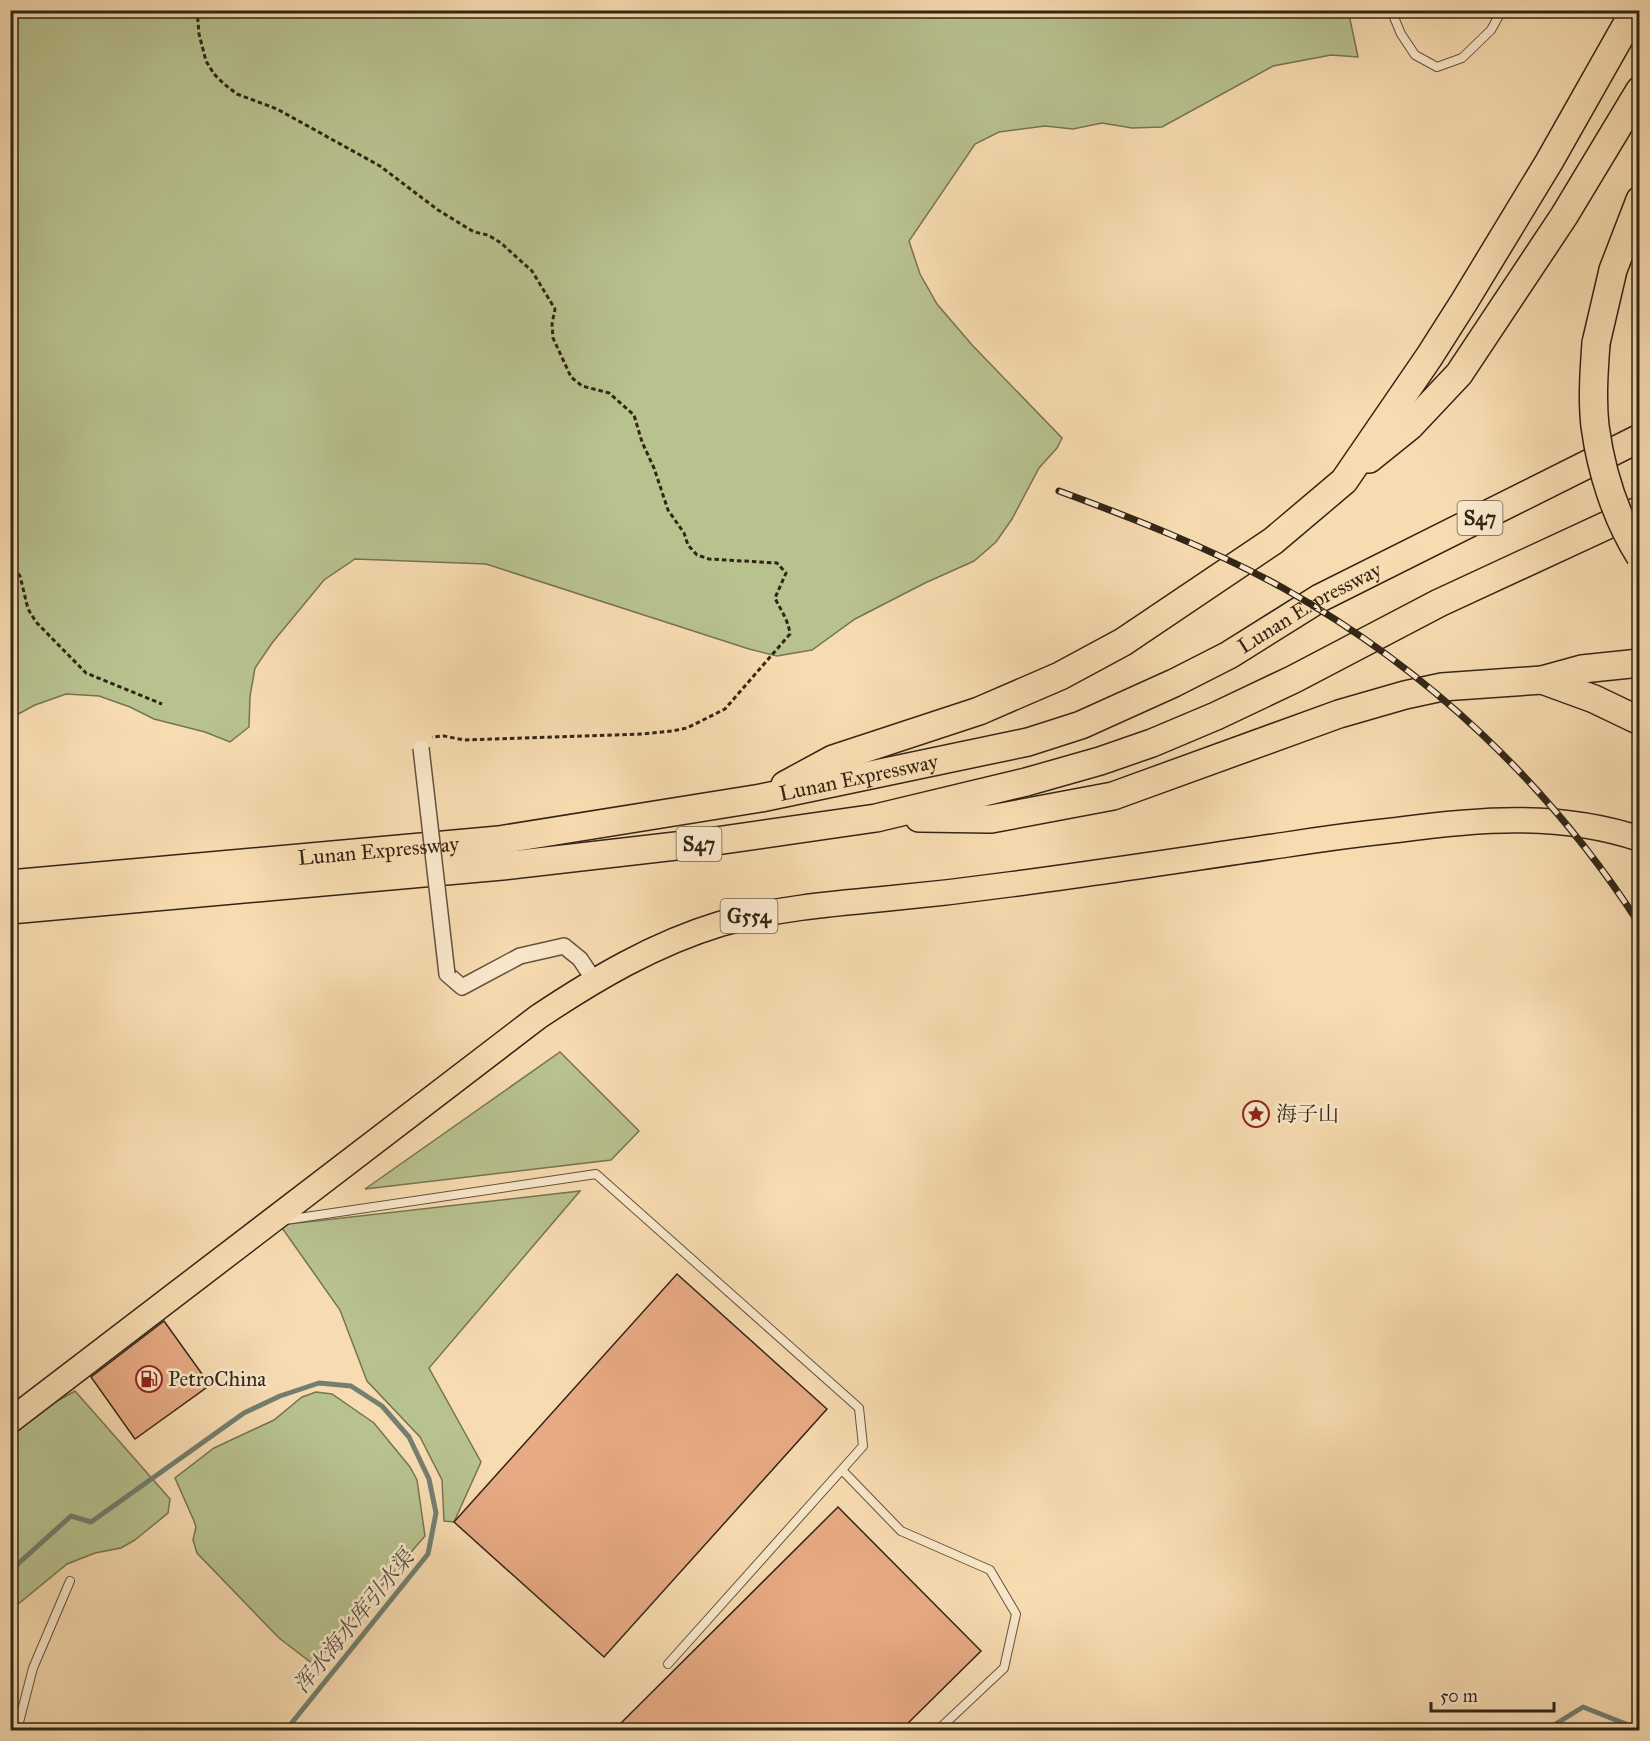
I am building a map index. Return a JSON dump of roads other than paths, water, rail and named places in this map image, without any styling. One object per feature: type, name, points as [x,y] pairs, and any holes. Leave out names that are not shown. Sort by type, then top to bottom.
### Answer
[{"type":"highway","points":[[1344,481],[1464,302],[1549,162],[1635,10]]},
{"type":"highway","points":[[761,798],[833,759],[979,711],[1060,676],[1123,642],[1273,541],[1410,426],[1459,374],[1564,216],[1640,90]]},
{"type":"highway","points":[[1640,200],[1613,270],[1596,343],[1593,389],[1595,425],[1604,469],[1617,508],[1640,556]]},
{"type":"highway","name":"Lunan Expressway","points":[[10,884],[499,840],[761,798],[1028,742],[1081,724],[1174,683],[1229,655],[1320,598],[1640,438]]},
{"type":"highway","name":"Lunan Expressway","points":[[10,910],[502,866],[702,843],[876,818],[1026,782],[1100,761],[1152,743],[1284,684],[1439,603],[1640,510]]},
{"type":"highway","points":[[876,818],[991,819],[1113,796],[1340,714],[1442,687],[1542,680],[1582,669],[1640,663]]},
{"type":"highway","points":[[1542,680],[1594,699],[1640,720]]},
{"type":"highway","name":"G554","points":[[10,1420],[546,1011],[594,981],[658,948],[717,925],[803,906],[1010,884],[1333,838],[1477,821],[1522,820],[1572,823],[1602,828],[1640,839]]},
{"type":"street","points":[[421,748],[447,974],[462,987],[520,956],[564,946],[580,959],[594,981]]},
{"type":"lane","points":[[1391,10],[1401,34],[1415,55],[1437,67],[1462,58],[1491,30],[1502,10]]},
{"type":"lane","points":[[271,1221],[596,1174],[859,1408],[863,1446],[669,1664]]},
{"type":"lane","points":[[842,1470],[901,1531],[990,1570],[1016,1614],[1004,1668],[938,1731]]},
{"type":"lane","points":[[17,1731],[33,1668],[70,1581]]},
{"type":"waterway","name":"浑水海水库引水渠","points":[[10,1571],[71,1516],[91,1522],[244,1413],[280,1396],[319,1383],[351,1386],[382,1406],[409,1437],[429,1479],[436,1513],[428,1554],[286,1730]]},
{"type":"waterway","name":"浑水海水库引水渠","points":[[1546,1730],[1583,1707],[1626,1724],[1629,1730]]},
{"type":"railway","points":[[1059,491],[1173,535],[1229,560],[1337,620],[1388,656],[1436,694],[1526,778],[1567,825],[1605,874],[1640,925]]},
{"type":"place","name":"海子山","points":[[1256,1114]]},
{"type":"place","name":"PetroChina","points":[[149,1379]]}]
